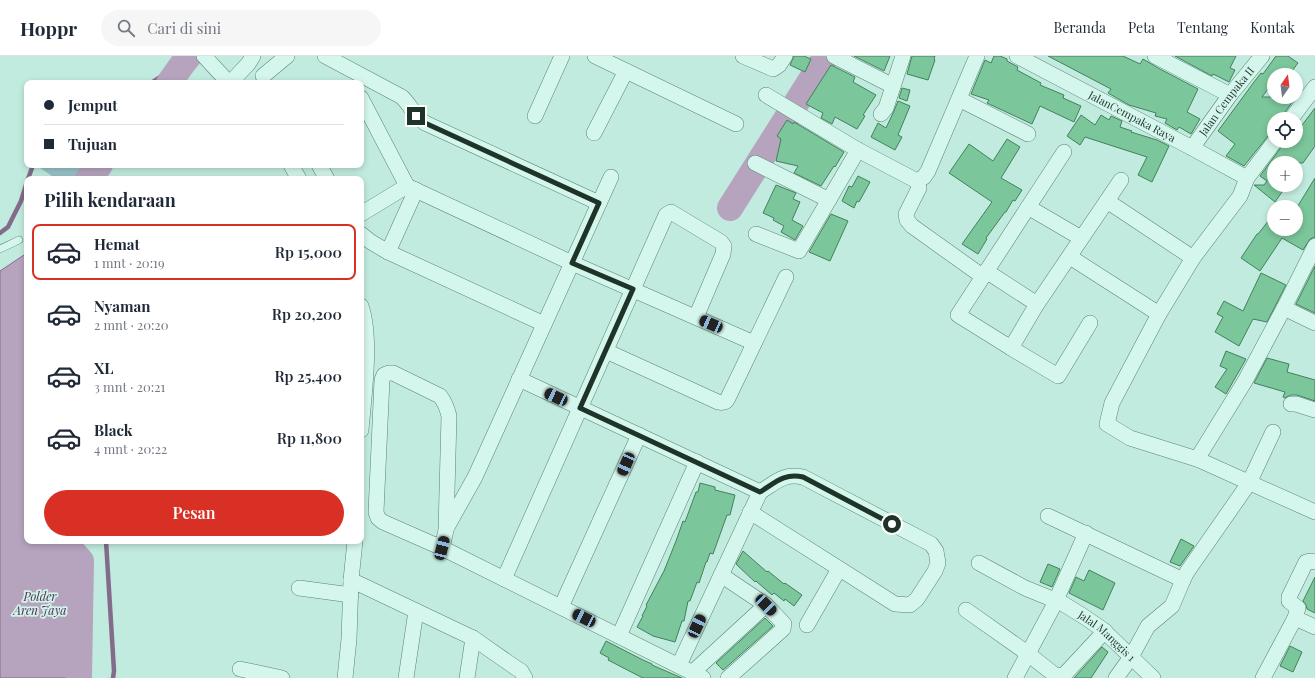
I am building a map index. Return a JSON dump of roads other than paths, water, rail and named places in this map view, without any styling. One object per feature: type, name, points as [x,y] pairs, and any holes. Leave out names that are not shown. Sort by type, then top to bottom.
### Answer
[{"type":"street","points":[[204,56],[226,80]]},
{"type":"street","points":[[232,80],[250,60],[265,79],[287,56]]},
{"type":"street","points":[[325,56],[402,97],[420,120],[425,123],[599,203]]},
{"type":"street","points":[[535,116],[562,56]]},
{"type":"street","points":[[595,56],[736,124]]},
{"type":"street","points":[[743,56],[774,70],[785,56]]},
{"type":"street","points":[[834,56],[893,86]]},
{"type":"street","points":[[881,114],[886,108],[903,56]]},
{"type":"street","points":[[917,181],[924,177],[928,172],[977,56]]},
{"type":"street","name":"JalanCempaka Raya","points":[[1017,56],[1247,178]]},
{"type":"street","points":[[1155,56],[1230,95]]},
{"type":"street","name":"Jalan Cempaka II","points":[[1192,148],[1230,95],[1262,56]]},
{"type":"street","points":[[345,67],[352,80]]},
{"type":"street","points":[[594,133],[626,71]]},
{"type":"street","points":[[1296,112],[1315,87]]},
{"type":"street","points":[[766,95],[858,150],[917,181],[919,188],[906,214],[907,220],[912,226],[984,273],[1037,304]]},
{"type":"street","points":[[959,99],[1028,134]]},
{"type":"street","points":[[364,103],[411,188],[572,263],[754,344]]},
{"type":"street","points":[[1269,148],[1247,178],[1240,196],[1193,258],[1159,314],[1112,403],[1107,424],[1130,438],[1197,459],[1315,512]]},
{"type":"street","points":[[756,234],[799,251],[858,150]]},
{"type":"street","points":[[1064,152],[958,315],[1058,376],[1090,323]]},
{"type":"street","points":[[756,163],[829,200]]},
{"type":"street","points":[[446,530],[475,478],[611,177]]},
{"type":"street","points":[[1011,348],[1037,304],[1122,180]]},
{"type":"street","points":[[364,212],[411,188]]},
{"type":"street","points":[[388,252],[411,188]]},
{"type":"street","points":[[1107,201],[1193,258]]},
{"type":"street","points":[[1028,207],[1082,238]]},
{"type":"street","points":[[504,579],[668,213],[674,213],[721,242],[724,246],[723,254],[696,317]]},
{"type":"street","points":[[364,236],[388,252],[544,324]]},
{"type":"street","points":[[1197,459],[1245,382],[1315,246]]},
{"type":"street","points":[[1070,257],[1159,314]]},
{"type":"street","points":[[606,351],[723,403],[728,398],[786,277]]},
{"type":"street","points":[[1284,308],[1315,323]]},
{"type":"street","points":[[364,314],[367,354],[364,392]]},
{"type":"street","points":[[442,548],[446,530],[448,409],[440,396],[393,373],[389,373],[384,375],[382,380],[376,512],[378,518],[383,522],[442,548],[698,675],[766,605]]},
{"type":"street","points":[[519,379],[760,492]]},
{"type":"street","points":[[1291,404],[1296,404],[1315,410]]},
{"type":"street","points":[[1116,678],[1131,657],[1148,626],[1172,606],[1183,580],[1249,483],[1274,432]]},
{"type":"street","points":[[561,607],[639,435]]},
{"type":"street","points":[[619,636],[697,462]]},
{"type":"street","points":[[679,665],[750,512],[760,492],[784,477],[793,475],[803,477],[931,544],[936,551],[938,563],[935,571],[917,599],[910,605],[895,604],[750,512]]},
{"type":"street","points":[[1048,516],[1183,580]]},
{"type":"street","points":[[1015,678],[1056,600],[1086,533]]},
{"type":"street","points":[[345,678],[351,595],[351,544]]},
{"type":"street","points":[[1263,678],[1295,618],[1298,608],[1289,601],[1289,597],[1306,562],[1315,562]]},
{"type":"street","name":"Jalal Manggis 1","points":[[980,563],[1024,588],[1056,600],[1082,616],[1105,632],[1153,678]]},
{"type":"street","points":[[807,625],[839,569]]},
{"type":"street","points":[[721,575],[766,605],[784,623],[783,629],[728,678]]},
{"type":"street","points":[[351,580],[473,638],[521,671],[525,678]]},
{"type":"street","points":[[299,588],[351,595]]},
{"type":"street","points":[[406,678],[416,610]]},
{"type":"street","points":[[966,610],[1027,653],[1056,676],[1064,675],[1105,632]]},
{"type":"street","points":[[1295,618],[1315,627]]},
{"type":"street","points":[[467,678],[473,638]]},
{"type":"street","points":[[240,669],[282,678]]},
{"type":"lane","points":[[0,249],[19,240]]},
{"type":"water","name":"Polder Aren Jaya","points":[[24,255],[24,544],[66,544],[81,561],[79,678],[0,678],[0,271]]},
{"type":"waterway","points":[[171,80],[189,56]]},
{"type":"waterway","points":[[730,208],[826,56]]},
{"type":"waterway","points":[[156,80],[175,67],[181,66],[171,80]]},
{"type":"waterway","points":[[29,176],[32,168]]},
{"type":"waterway","points":[[91,176],[97,168]]},
{"type":"waterway","points":[[91,176],[97,168]]},
{"type":"waterway","points":[[0,233],[8,227],[24,192]]},
{"type":"waterway","points":[[66,544],[81,561],[79,678]]},
{"type":"waterway","points":[[106,544],[114,671],[113,678]]}]
